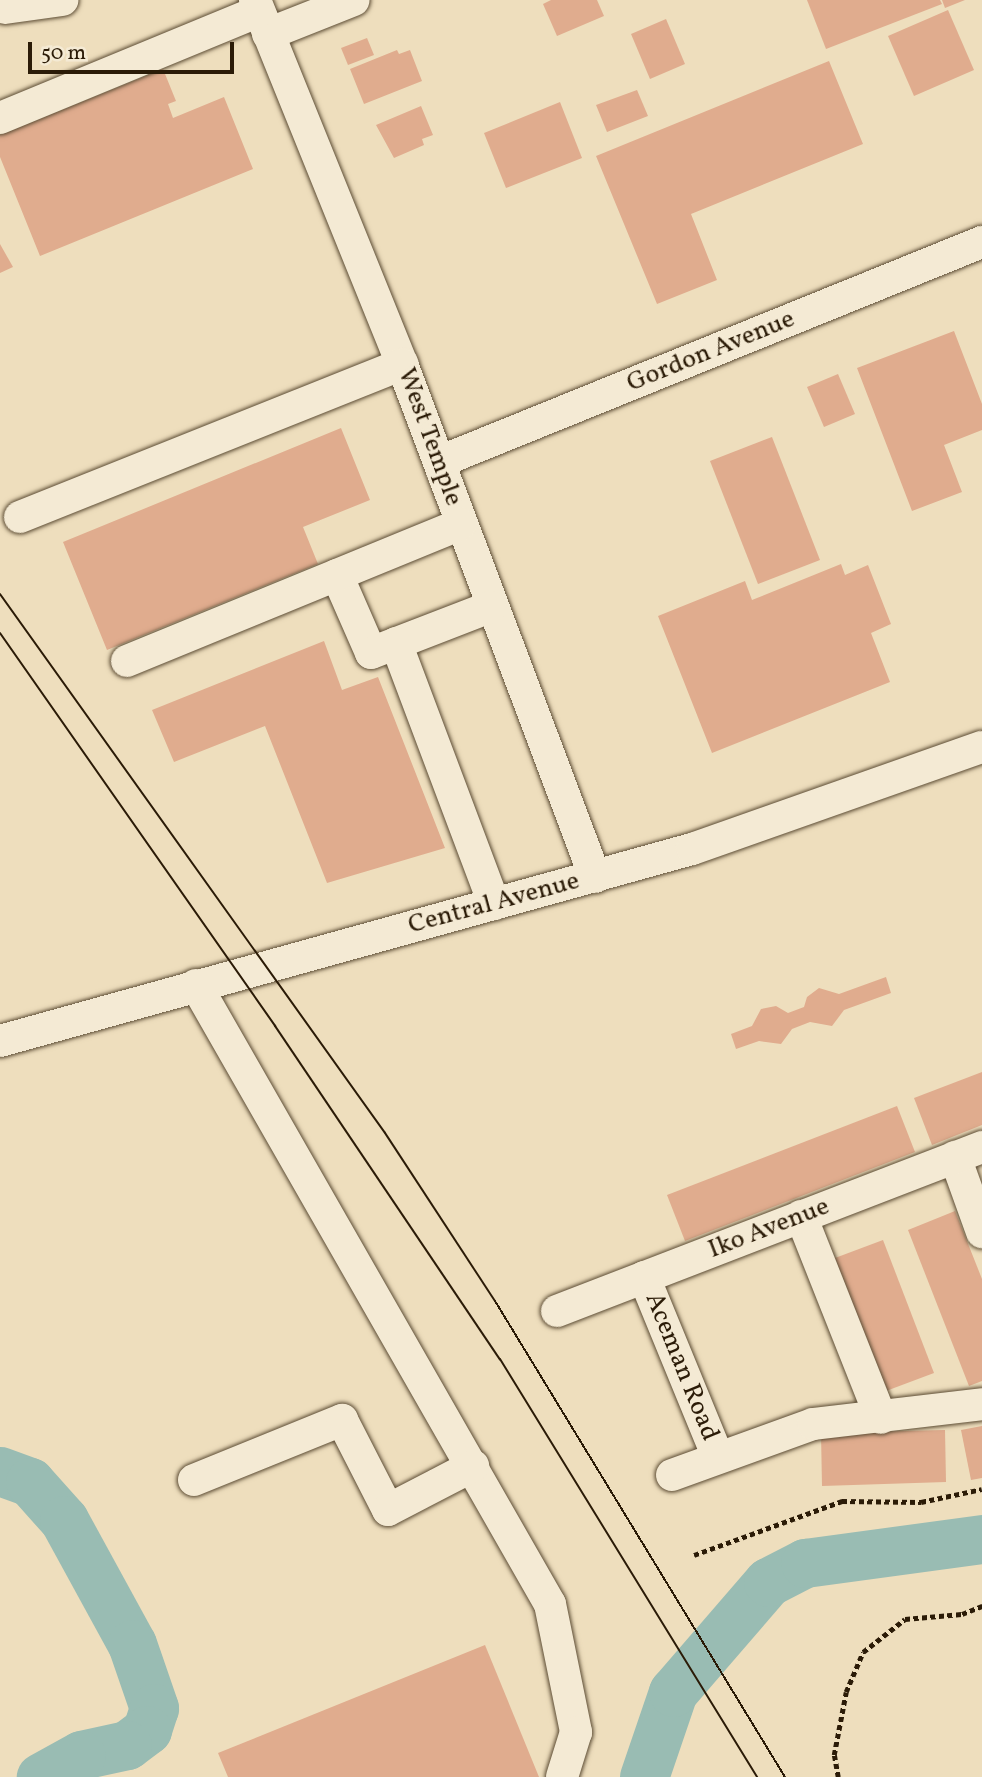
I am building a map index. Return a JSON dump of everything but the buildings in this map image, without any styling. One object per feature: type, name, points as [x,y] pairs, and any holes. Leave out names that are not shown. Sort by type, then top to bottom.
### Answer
[{"type":"street","points":[[5,8],[62,0]]},
{"type":"street","points":[[0,118],[261,15],[354,0]]},
{"type":"street","name":"West Temple","points":[[261,15],[402,364],[490,607],[595,877]]},
{"type":"street","name":"Gordon Avenue","points":[[439,463],[982,242]]},
{"type":"street","points":[[20,517],[402,364]]},
{"type":"street","points":[[127,661],[461,524]]},
{"type":"street","points":[[337,575],[371,653],[490,607]]},
{"type":"street","points":[[396,643],[494,904]]},
{"type":"street","name":"Central Avenue","points":[[0,1041],[704,845],[982,747]]},
{"type":"street","points":[[196,985],[550,1604],[576,1732],[562,1777]]},
{"type":"street","points":[[968,1152],[982,1232]]},
{"type":"street","name":"Iko Avenue","points":[[557,1311],[968,1152]]},
{"type":"street","points":[[801,1216],[881,1418]]},
{"type":"street","name":"Aceman Road","points":[[644,1277],[719,1457]]},
{"type":"street","points":[[671,1475],[813,1424],[982,1404]]},
{"type":"street","points":[[194,1480],[342,1420],[388,1510],[473,1466]]},
{"type":"path","points":[[694,1555],[842,1501],[921,1502],[982,1489]]},
{"type":"path","points":[[838,1777],[834,1755],[846,1692],[863,1652],[905,1619],[962,1614],[982,1606]]},
{"type":"waterway","points":[[0,1471],[30,1482],[64,1520],[132,1644],[154,1708],[147,1730],[127,1745],[81,1755],[41,1777]]},
{"type":"waterway","points":[[644,1777],[673,1692],[768,1582],[805,1563],[982,1539]]},
{"type":"tram line","points":[[0,594],[385,1133],[495,1301],[785,1777]]},
{"type":"tram line","points":[[0,633],[275,1026],[500,1359],[757,1777]]}]
